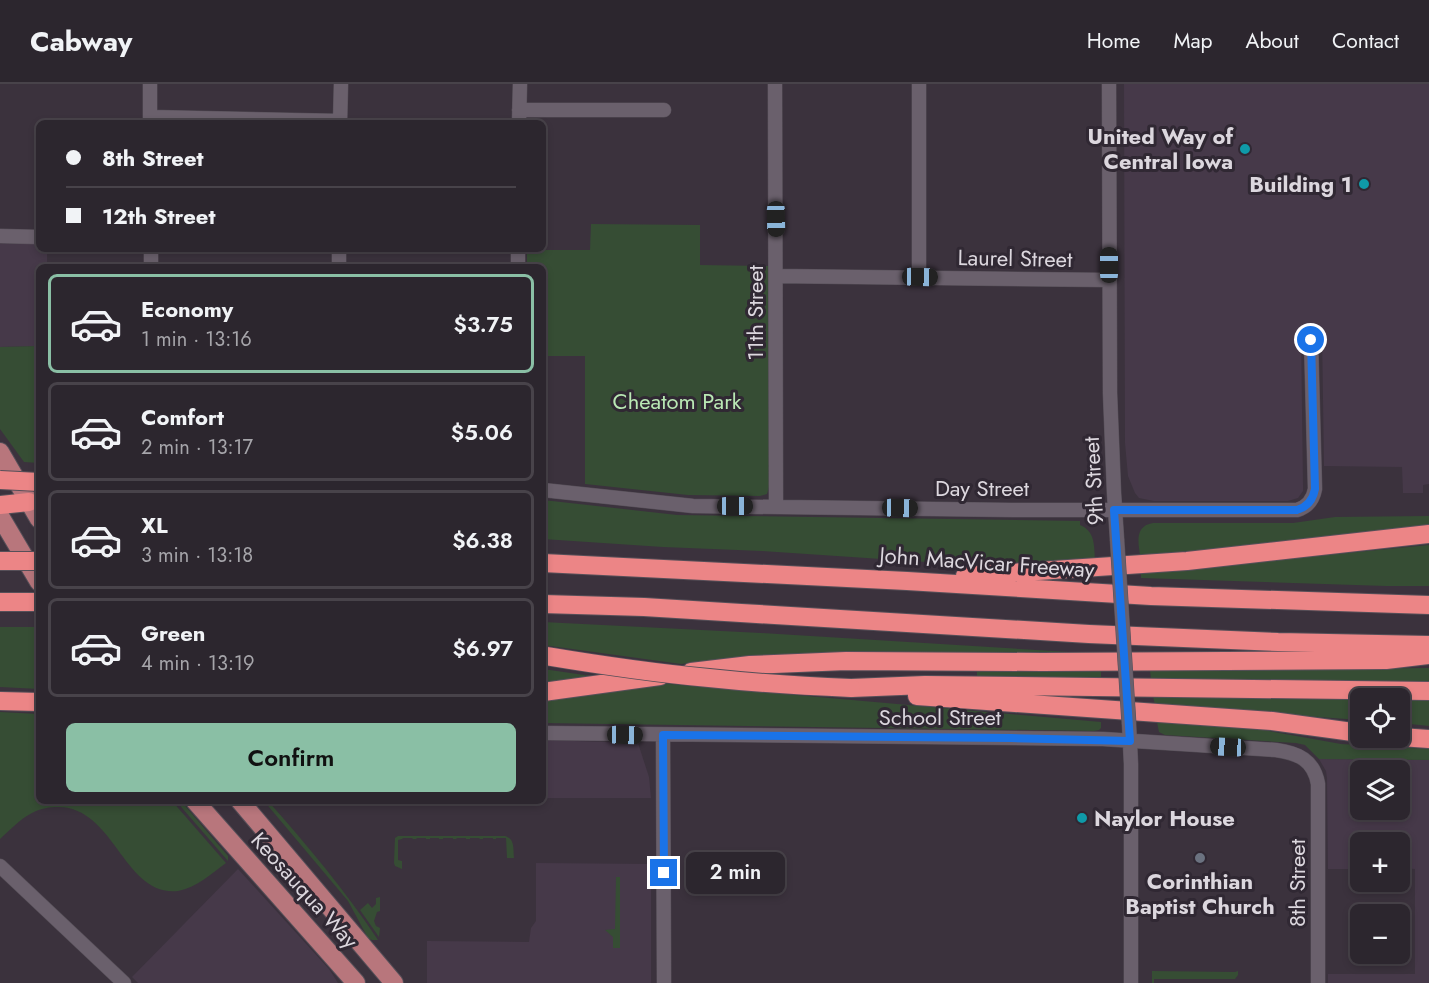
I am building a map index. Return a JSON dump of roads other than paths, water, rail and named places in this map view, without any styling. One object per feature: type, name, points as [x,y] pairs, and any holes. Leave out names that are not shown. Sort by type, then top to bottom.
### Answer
[{"type":"highway","points":[[0,480],[36,482]]},
{"type":"highway","points":[[0,505],[29,502]]},
{"type":"highway","points":[[907,581],[1187,561],[1429,534]]},
{"type":"highway","points":[[0,561],[36,561]]},
{"type":"highway","name":"John MacVicar Freeway","points":[[546,563],[1151,596],[1382,604],[1429,603]]},
{"type":"highway","points":[[0,602],[36,602]]},
{"type":"highway","points":[[546,604],[752,613],[1089,634],[1278,642],[1429,645]]},
{"type":"highway","points":[[546,692],[750,665],[800,662],[1042,663],[1375,660],[1429,655]]},
{"type":"highway","points":[[546,656],[711,679],[853,688],[925,685],[1429,691]]},
{"type":"highway","points":[[853,688],[923,697],[1272,721],[1350,732]]},
{"type":"highway","points":[[0,701],[36,702]]},
{"type":"highway","points":[[1410,737],[1429,739]]},
{"type":"main road","points":[[0,452],[36,514]]},
{"type":"main road","points":[[0,516],[36,577]]},
{"type":"main road","name":"Keosauqua Way","points":[[198,804],[356,983]]},
{"type":"main road","name":"Keosauqua Way","points":[[243,804],[394,983]]},
{"type":"street","points":[[150,84],[150,120]]},
{"type":"street","points":[[340,120],[341,84]]},
{"type":"street","points":[[520,84],[519,116],[664,110]]},
{"type":"street","name":"11th Street","points":[[775,84],[776,506]]},
{"type":"street","points":[[919,84],[920,277]]},
{"type":"street","name":"9th Street","points":[[1109,84],[1110,393],[1114,510],[1130,724],[1131,983]]},
{"type":"street","points":[[0,236],[36,237]]},
{"type":"street","name":"Laurel Street","points":[[776,276],[1109,280]]},
{"type":"street","name":"Day Street","points":[[546,490],[693,506],[1297,510],[1307,506],[1315,489],[1311,340]]},
{"type":"street","name":"School Street","points":[[546,733],[1011,738],[1130,741],[1276,750],[1307,761],[1313,767],[1318,784]]},
{"type":"street","points":[[663,735],[664,983]]},
{"type":"street","name":"8th Street","points":[[1318,784],[1318,983]]},
{"type":"street","points":[[0,866],[124,983]]},
{"type":"place","name":"United Way of Central Iowa","points":[[1245,149]]},
{"type":"place","name":"Building 1","points":[[1364,184]]},
{"type":"place","name":"Naylor House","points":[[1082,818]]},
{"type":"place","name":"Corinthian Baptist Church","points":[[1200,858]]},
{"type":"park label","name":"Cheatom Park","points":[[677,401]]}]
